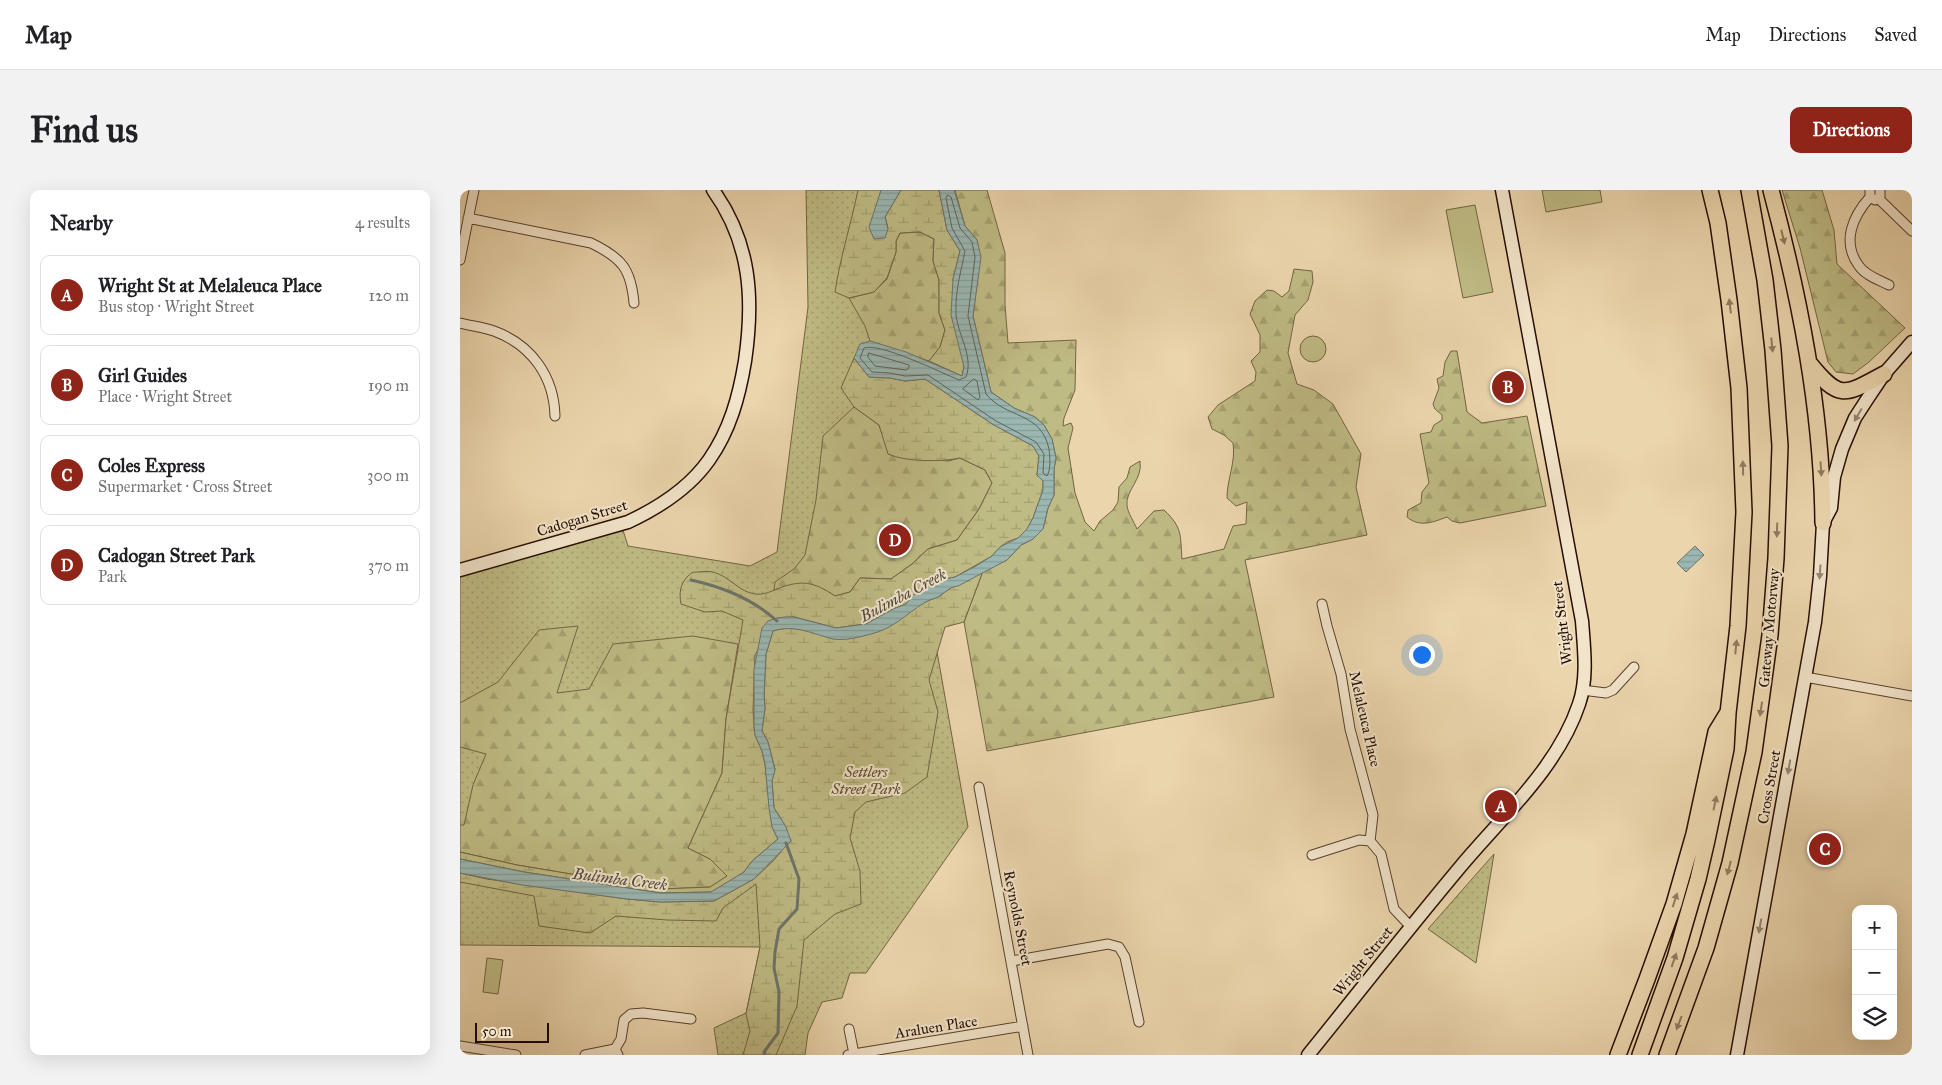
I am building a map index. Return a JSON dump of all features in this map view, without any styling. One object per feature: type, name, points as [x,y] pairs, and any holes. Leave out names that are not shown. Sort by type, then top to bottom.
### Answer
[{"type":"highway","name":"Gateway Motorway","points":[[1640,1055],[1675,958],[1698,880],[1723,768],[1738,626],[1744,512],[1743,454],[1730,300],[1718,224],[1710,190]]},
{"type":"highway","name":"Gateway Motorway","points":[[1666,1055],[1706,948],[1730,863],[1754,752],[1770,634],[1776,558],[1780,446],[1773,350],[1765,280],[1749,190]]},
{"type":"highway","points":[[1771,190],[1794,284],[1810,364],[1820,452],[1823,523]]},
{"type":"highway","points":[[1810,364],[1828,385],[1840,390],[1855,390],[1884,374]]},
{"type":"highway","points":[[1618,1055],[1648,979],[1674,904],[1694,834],[1716,732],[1728,713]]},
{"type":"street","points":[[460,260],[474,190]]},
{"type":"street","name":"Cadogan Street","points":[[460,570],[628,522],[648,513],[671,496],[708,462],[721,440],[738,400],[748,341],[750,295],[747,268],[741,245],[732,222],[713,190]]},
{"type":"street","name":"Wright Street","points":[[1308,1055],[1411,927],[1530,786],[1568,732],[1580,703],[1585,652],[1582,621],[1502,190]]},
{"type":"street","points":[[1889,285],[1867,274],[1859,266],[1851,247],[1850,238],[1853,221],[1857,213],[1874,194],[1912,231]]},
{"type":"street","points":[[468,218],[591,243],[608,251],[620,260],[629,274],[634,303]]},
{"type":"street","points":[[460,323],[492,330],[507,337],[534,359],[547,376],[554,398],[555,416]]},
{"type":"street","name":"Cross Street","points":[[1737,1055],[1805,677],[1820,576],[1823,523],[1830,508],[1834,477],[1847,434],[1860,410],[1884,374],[1912,342]]},
{"type":"street","name":"Melaleuca Place","points":[[1322,604],[1326,626],[1341,674],[1350,729],[1373,815],[1370,841]]},
{"type":"street","points":[[1582,690],[1606,693],[1613,690],[1634,667]]},
{"type":"street","points":[[1805,677],[1912,696]]},
{"type":"street","name":"Reynolds Street","points":[[979,787],[1028,1055]]},
{"type":"street","points":[[1312,855],[1359,840],[1370,841],[1381,854],[1394,909],[1411,927]]},
{"type":"street","points":[[1012,961],[1108,944],[1119,947],[1125,957],[1139,1022]]},
{"type":"street","points":[[586,1055],[617,1052],[624,1020],[631,1014],[643,1013],[691,1020]]},
{"type":"street","name":"Araluen Place","points":[[849,1029],[851,1055],[1023,1026]]},
{"type":"street","points":[[460,1046],[516,1055]]},
{"type":"green space","points":[[806,190],[939,190],[947,230],[953,279],[1039,456],[893,609],[866,624],[820,623],[794,617],[765,764],[772,827],[778,839],[744,872],[681,894],[460,859],[460,570],[621,524],[628,546],[750,566],[777,552],[808,307]]},
{"type":"green space","points":[[858,190],[881,190],[880,196],[885,217],[901,190],[939,190],[947,230],[960,251],[953,279],[964,367],[962,376],[929,361],[940,347],[945,330],[939,313],[939,280],[933,261],[934,239],[920,232],[900,233],[896,241],[896,252],[887,278],[874,292],[849,298],[835,292]]},
{"type":"green space","points":[[955,190],[987,190],[1005,253],[1005,305],[1008,343],[1076,340],[1075,390],[1064,418],[1063,426],[1071,423],[1073,428],[1068,448],[1075,493],[1085,522],[1094,531],[1100,521],[1113,510],[1118,502],[1119,487],[1127,478],[1130,467],[1140,461],[1139,474],[1127,500],[1130,515],[1137,529],[1154,511],[1164,510],[1178,527],[1182,559],[1224,549],[1233,526],[1246,524],[1247,502],[1236,506],[1227,498],[1234,450],[1233,443],[1224,435],[1212,429],[1208,417],[1218,405],[1255,381],[1256,372],[1251,361],[1260,352],[1260,335],[1250,314],[1255,301],[1267,290],[1274,291],[1282,297],[1289,291],[1294,269],[1312,271],[1313,282],[1308,300],[1295,315],[1288,353],[1297,384],[1314,390],[1333,404],[1361,454],[1356,487],[1367,535],[1245,560],[1274,697],[987,751],[964,622],[983,571],[1007,560],[1021,545],[1033,539],[1043,529],[1048,508],[1054,495],[1056,458],[1052,439],[1044,425],[1035,417],[1014,408],[991,392],[973,316],[980,257],[977,240],[965,226]]},
{"type":"green space","points":[[1542,190],[1600,190],[1602,202],[1546,212]]},
{"type":"green space","points":[[1782,190],[1822,190],[1834,230],[1837,264],[1905,328],[1869,362],[1853,374],[1836,372],[1828,362],[1800,248]]},
{"type":"green space","points":[[1475,205],[1493,292],[1463,298],[1446,210]]},
{"type":"green space","points":[[920,232],[934,239],[933,261],[939,280],[939,313],[945,330],[940,347],[929,361],[870,341],[865,326],[849,298],[874,292],[887,279],[896,252],[896,241],[900,233]]},
{"type":"green space","points":[[1313,336],[1322,340],[1326,349],[1322,358],[1313,362],[1304,358],[1300,349],[1304,340]]},
{"type":"green space","points":[[1451,351],[1457,351],[1467,412],[1482,423],[1527,416],[1546,506],[1460,523],[1452,521],[1447,517],[1422,523],[1407,517],[1408,510],[1421,503],[1422,492],[1429,483],[1420,434],[1431,432],[1434,425],[1442,420],[1442,415],[1435,409],[1433,404],[1439,388],[1437,379],[1443,376],[1445,362]]},
{"type":"green space","points":[[854,358],[869,377],[905,381],[925,379],[994,425],[1033,446],[1039,456],[1037,475],[1043,481],[1043,490],[1027,529],[1018,538],[1000,547],[992,556],[955,577],[936,581],[913,595],[906,604],[866,624],[836,628],[794,617],[777,618],[755,655],[753,711],[755,735],[765,764],[772,827],[778,839],[752,861],[744,872],[712,892],[660,893],[524,872],[460,859],[460,852],[517,865],[661,889],[710,887],[727,876],[710,859],[688,848],[722,773],[726,719],[743,620],[722,611],[705,612],[681,604],[681,589],[685,579],[694,572],[708,571],[723,576],[741,589],[755,594],[766,593],[801,583],[814,585],[835,596],[850,592],[860,578],[891,579],[912,564],[928,549],[957,540],[979,509],[992,483],[985,470],[960,458],[944,460],[904,459],[888,454],[879,425],[854,407],[841,388]]},
{"type":"green space","points":[[854,407],[879,425],[889,454],[948,461],[960,458],[985,470],[992,483],[979,509],[957,540],[928,549],[912,564],[891,579],[860,578],[850,592],[835,596],[820,588],[805,585],[782,587],[774,590],[775,582],[794,569],[805,555],[816,500],[823,436]]},
{"type":"green space","name":"Settlers Street Park","points":[[983,571],[964,622],[945,627],[929,680],[938,712],[927,777],[905,793],[866,802],[855,812],[850,838],[860,871],[861,904],[835,914],[804,940],[797,1006],[776,1055],[743,1055],[750,1031],[746,1014],[760,947],[756,884],[723,908],[716,921],[616,916],[590,933],[539,926],[534,896],[460,882],[460,873],[487,879],[661,902],[714,901],[754,879],[780,853],[786,827],[774,808],[772,781],[775,769],[768,742],[762,731],[765,708],[766,654],[773,631],[788,628],[796,629],[835,639],[940,596],[955,585]]},
{"type":"green space","points":[[578,626],[557,693],[589,689],[613,644],[693,636],[738,644],[726,719],[722,773],[688,848],[710,859],[727,876],[711,887],[661,889],[517,865],[460,852],[460,825],[464,825],[473,785],[486,754],[460,747],[460,703],[498,682],[539,630]]},
{"type":"green space","name":"Settlers Street Park","points":[[933,629],[968,827],[866,973],[850,973],[842,998],[822,1002],[808,1033],[805,1055],[718,1055],[714,1028],[746,1013],[760,947],[460,945],[460,873],[487,879],[747,883]]},
{"type":"green space","points":[[1494,854],[1476,963],[1428,929]]},
{"type":"green space","points":[[487,958],[503,960],[498,994],[483,992]]},
{"type":"water","points":[[881,190],[901,190],[885,217],[888,229],[885,238],[874,239],[869,227]]},
{"type":"water","points":[[939,190],[954,190],[965,226],[977,240],[981,257],[973,316],[991,392],[1014,408],[1035,417],[1044,425],[1052,439],[1056,458],[1054,495],[1048,508],[1043,529],[1033,539],[1021,545],[1007,560],[926,602],[893,625],[879,632],[852,638],[833,639],[796,629],[773,631],[766,654],[765,708],[762,731],[768,742],[775,770],[772,781],[774,808],[786,827],[791,841],[754,879],[714,901],[661,902],[522,885],[460,873],[460,859],[524,872],[660,893],[711,892],[744,872],[752,861],[778,839],[772,827],[765,764],[755,735],[754,725],[754,669],[762,628],[768,621],[785,617],[794,617],[836,628],[866,624],[906,604],[913,595],[936,581],[955,577],[976,566],[992,556],[1000,547],[1018,538],[1027,529],[1043,490],[1043,481],[1037,475],[1039,456],[1033,446],[994,425],[925,379],[905,381],[869,377],[854,358],[860,344],[870,341],[906,352],[962,376],[964,367],[951,315],[953,279],[960,251],[947,230]]},
{"type":"water","points":[[1695,546],[1704,555],[1686,572],[1677,563]]},
{"type":"waterway","points":[[691,580],[715,586],[748,600],[777,621]]},
{"type":"waterway","points":[[765,1055],[764,1052],[778,1033],[779,992],[774,968],[779,929],[797,909],[799,879],[786,843]]},
{"type":"place","name":"Girl Guides","points":[[1508,387]]},
{"type":"place","name":"Cadogan Street Park","points":[[895,540]]},
{"type":"place","name":"Wright St at Melaleuca Place","points":[[1501,806]]},
{"type":"place","name":"Coles Express","points":[[1825,849]]},
{"type":"water label","name":"Bulimba Creek","points":[[903,595]]},
{"type":"water label","name":"Bulimba Creek","points":[[620,879]]}]
